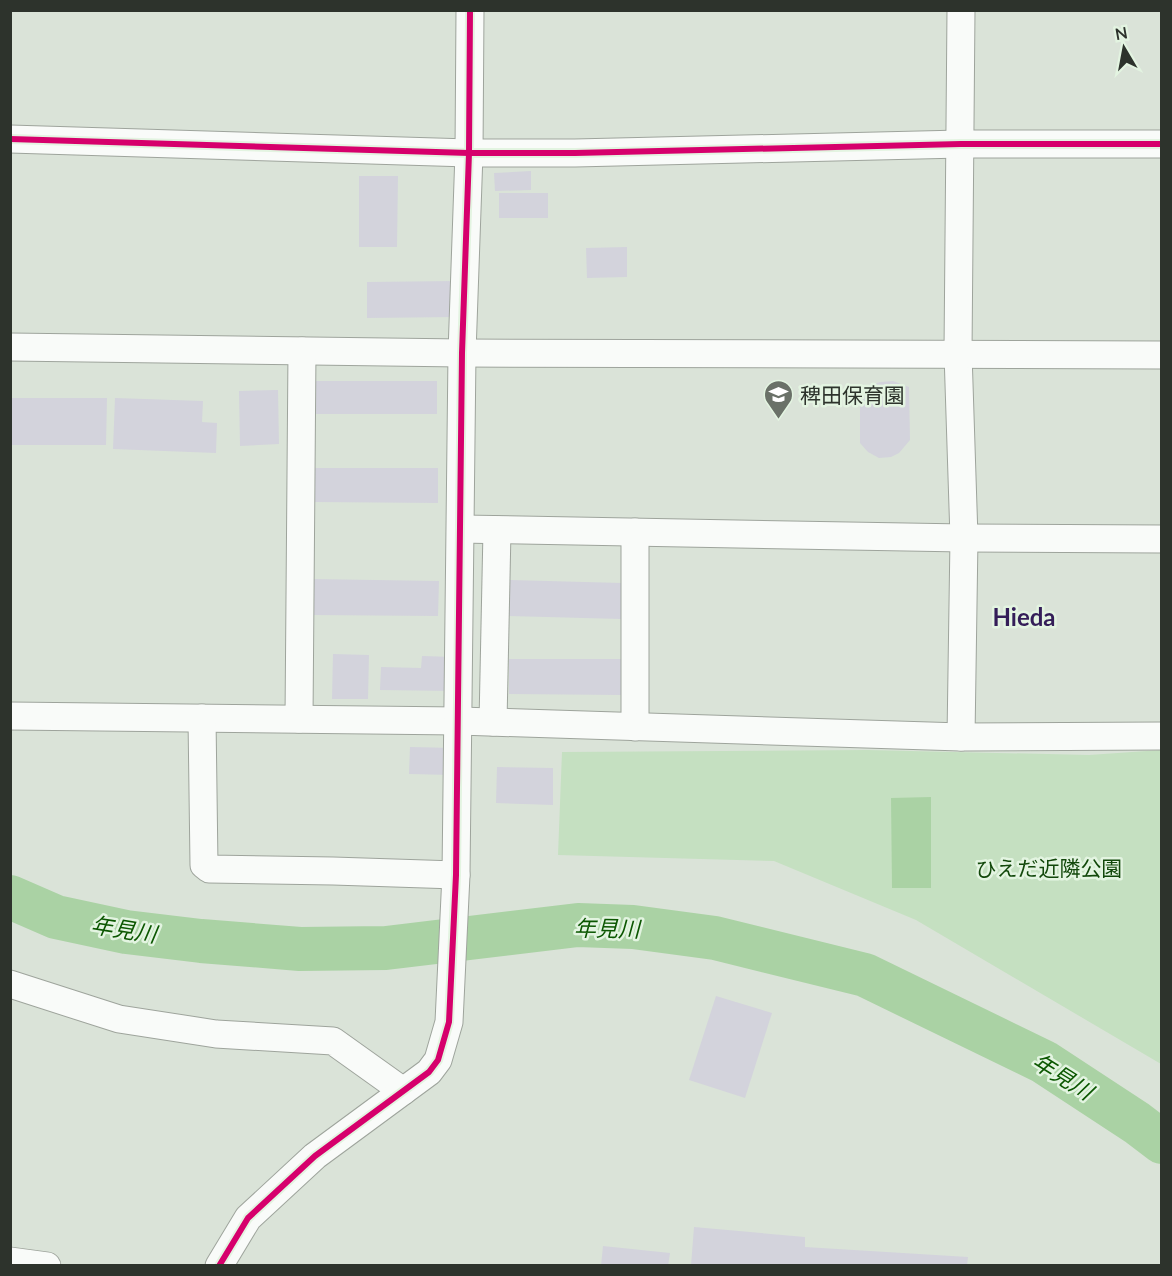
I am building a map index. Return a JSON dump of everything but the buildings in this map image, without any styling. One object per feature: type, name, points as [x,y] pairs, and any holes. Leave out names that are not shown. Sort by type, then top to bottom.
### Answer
[{"type":"street","points":[[219,1266],[248,1218],[315,1156],[429,1072],[438,1060],[449,1022],[456,875],[462,353],[469,153],[470,10]]},
{"type":"street","points":[[961,10],[958,353],[964,538],[961,737]]},
{"type":"street","points":[[10,139],[469,153],[575,153],[961,144],[1161,144]]},
{"type":"street","points":[[10,347],[462,353],[1161,355]]},
{"type":"street","points":[[299,719],[302,351]]},
{"type":"street","points":[[461,529],[1161,540]]},
{"type":"street","points":[[493,722],[496,530]]},
{"type":"street","points":[[635,532],[635,727]]},
{"type":"street","points":[[10,716],[459,721],[961,737],[1161,736]]},
{"type":"street","points":[[202,718],[204,865],[209,869],[456,875]]},
{"type":"street","points":[[10,984],[119,1019],[216,1034],[333,1041],[403,1091]]},
{"type":"street","points":[[10,1261],[47,1266]]},
{"type":"green space","name":"ひえだ近隣公園","points":[[867,750],[1089,755],[1161,750],[1161,1064],[916,920],[774,861],[558,855],[562,752]]},
{"type":"shaded area","points":[[931,797],[931,888],[892,888],[891,798]]},
{"type":"waterway","name":"年見川","points":[[10,897],[56,917],[126,932],[300,949],[386,948],[578,925],[633,927],[715,938],[865,975],[1044,1062],[1162,1142]]},
{"type":"cycle path","points":[[219,1266],[248,1218],[315,1156],[429,1072],[438,1060],[449,1022],[456,875],[462,353],[469,153],[470,10]]},
{"type":"cycle path","points":[[10,139],[469,153],[575,153],[961,144],[1162,144]]},
{"type":"place","name":"稗田保育園","points":[[779,420]]},
{"type":"district","name":"Hieda","points":[[1024,616]]}]
